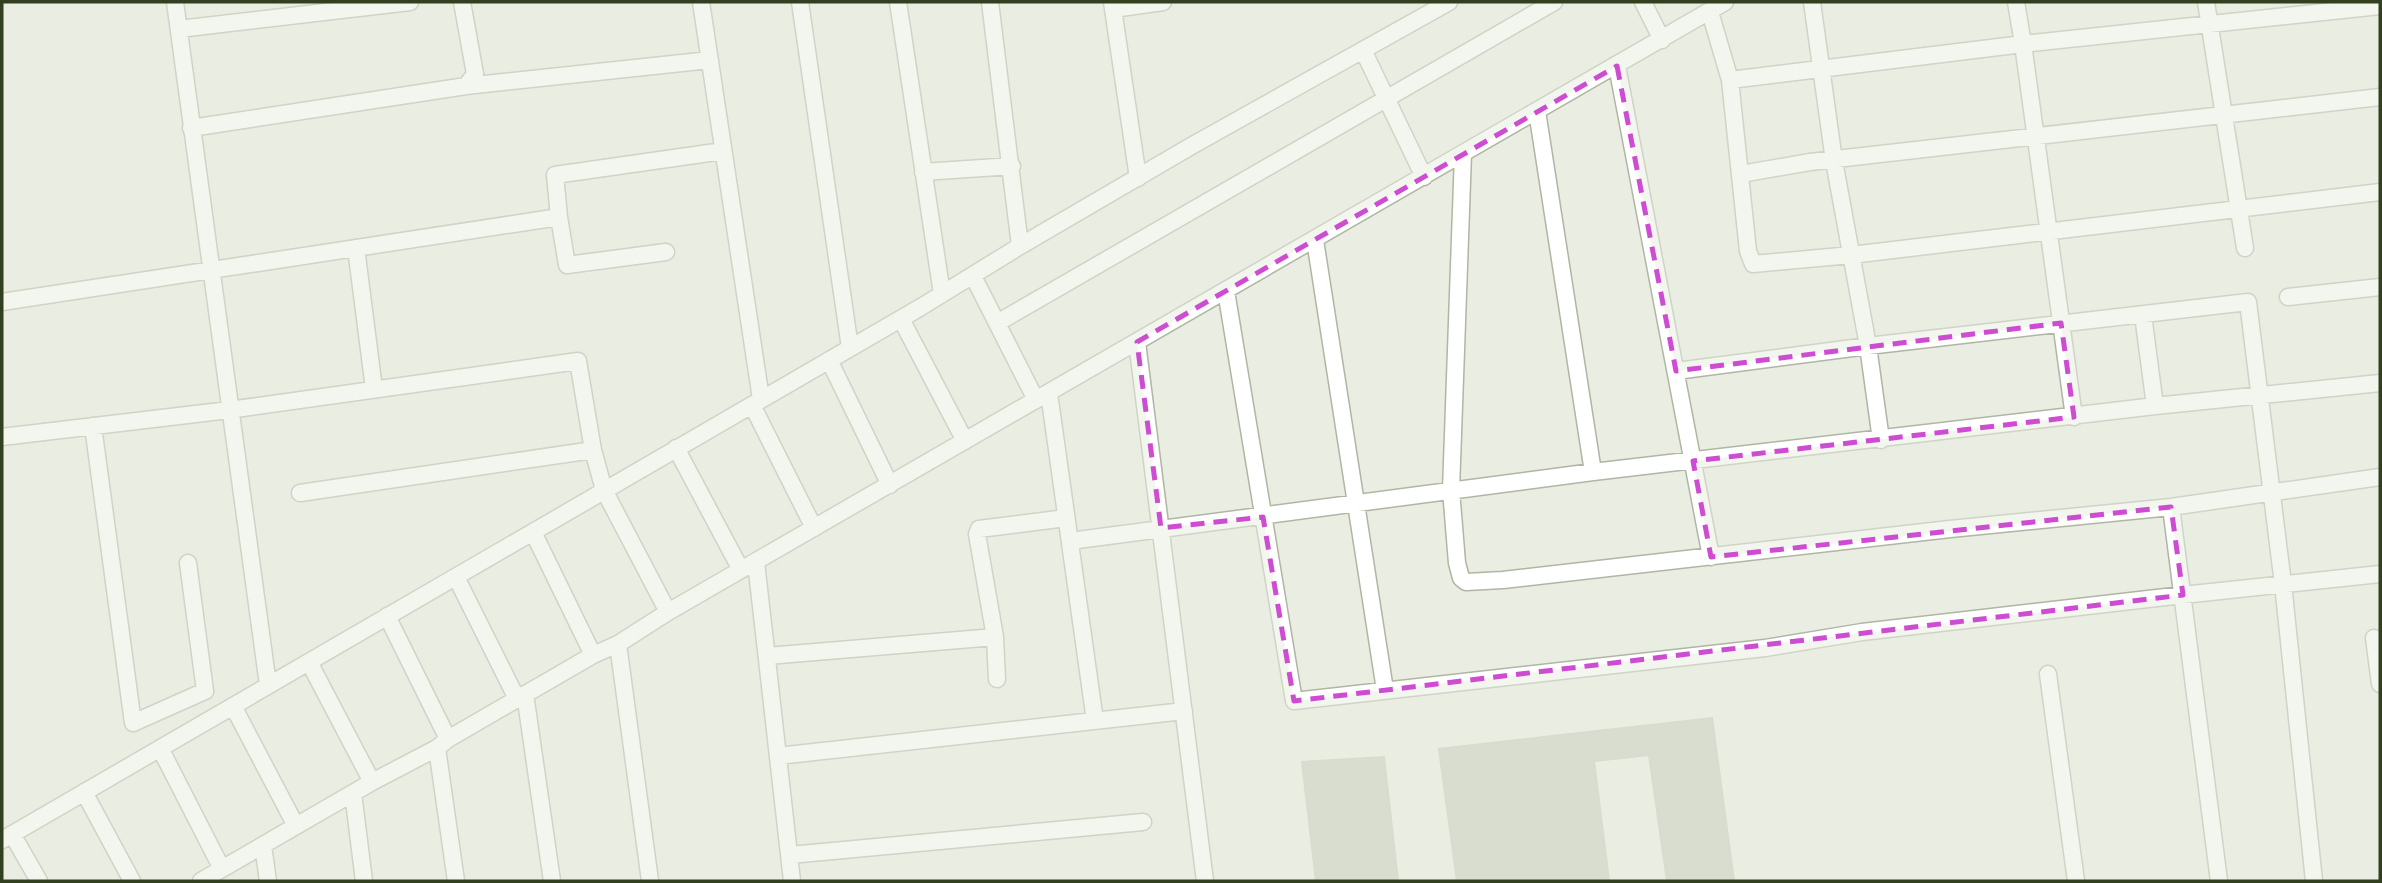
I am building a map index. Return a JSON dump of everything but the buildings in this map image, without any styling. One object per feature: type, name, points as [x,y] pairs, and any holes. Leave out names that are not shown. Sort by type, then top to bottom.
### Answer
[{"type":"street","points":[[175,2],[268,685]]},
{"type":"street","points":[[179,29],[410,2]]},
{"type":"street","points":[[462,2],[475,74],[466,86]]},
{"type":"street","points":[[701,2],[756,402],[814,528]]},
{"type":"street","points":[[800,2],[850,348]]},
{"type":"street","points":[[898,2],[942,294]]},
{"type":"street","points":[[990,2],[1020,246]]},
{"type":"street","points":[[1138,178],[1113,5],[1163,2]]},
{"type":"street","points":[[39,881],[7,837],[901,319],[1193,145],[1449,2]]},
{"type":"street","points":[[997,323],[1554,2]]},
{"type":"street","points":[[1643,2],[1662,40]]},
{"type":"street","points":[[201,881],[593,655],[618,644],[668,612],[1725,2]]},
{"type":"street","points":[[1812,2],[1834,161],[1868,346],[1881,440]]},
{"type":"street","points":[[2016,2],[2024,44],[2074,417]]},
{"type":"street","points":[[2206,2],[2245,248]]},
{"type":"street","points":[[1730,80],[2024,44],[2380,6]]},
{"type":"street","points":[[1710,12],[1730,80],[1748,251],[1753,264],[1851,255],[2380,192]]},
{"type":"street","points":[[1363,50],[1424,177]]},
{"type":"street","points":[[191,128],[466,86],[710,60]]},
{"type":"street","points":[[1617,66],[1711,557]]},
{"type":"street","points":[[1741,174],[1796,164],[2380,97]]},
{"type":"street","points":[[1537,111],[1593,472]]},
{"type":"street","points":[[666,253],[567,265],[555,174],[723,151]]},
{"type":"street","points":[[1463,154],[1451,490],[1457,564],[1461,578],[1466,582],[2172,507],[2380,477]]},
{"type":"street","points":[[923,172],[1012,166]]},
{"type":"street","points":[[2,302],[559,217]]},
{"type":"street","points":[[1315,240],[1385,690]]},
{"type":"street","points":[[356,248],[374,390]]},
{"type":"street","points":[[973,276],[997,323],[1043,397],[1070,541],[1095,720]]},
{"type":"street","points":[[2288,297],[2380,287]]},
{"type":"street","points":[[1226,291],[1294,701],[1765,648],[1862,632],[2183,594],[2380,575]]},
{"type":"street","points":[[1676,371],[2248,302],[2283,583],[2314,881]]},
{"type":"street","points":[[2143,315],[2155,406]]},
{"type":"street","points":[[901,319],[965,442]]},
{"type":"street","points":[[1137,342],[1205,881]]},
{"type":"street","points":[[829,360],[890,485]]},
{"type":"street","points":[[2,437],[229,410],[578,361],[593,450],[604,490],[668,612]]},
{"type":"street","points":[[1070,541],[1593,472],[2155,406],[2380,383]]},
{"type":"street","points":[[93,426],[133,723],[205,691],[188,563]]},
{"type":"street","points":[[676,448],[741,570]]},
{"type":"street","points":[[300,493],[593,450]]},
{"type":"street","points":[[2172,507],[2219,881]]},
{"type":"street","points":[[998,679],[995,637],[976,534],[979,529],[1066,518]]},
{"type":"street","points":[[533,532],[593,655]]},
{"type":"street","points":[[756,562],[792,881]]},
{"type":"street","points":[[456,577],[521,697],[552,881]]},
{"type":"street","points":[[387,616],[442,743],[457,881]]},
{"type":"street","points":[[767,656],[995,637]]},
{"type":"street","points":[[2374,638],[2380,684]]},
{"type":"street","points":[[618,644],[650,881]]},
{"type":"street","points":[[309,662],[372,782]]},
{"type":"street","points":[[2048,674],[2076,881]]},
{"type":"street","points":[[233,706],[296,826]]},
{"type":"street","points":[[778,756],[1184,711]]},
{"type":"street","points":[[160,748],[222,869]]},
{"type":"street","points":[[84,792],[132,881]]},
{"type":"street","points":[[353,793],[364,881]]},
{"type":"street","points":[[790,855],[1143,822]]},
{"type":"street","points":[[263,845],[268,881]]},
{"type":"highlighted area","points":[[1617,66],[1676,371],[2061,323],[2074,417],[1693,461],[1711,557],[2171,507],[2183,595],[1294,701],[1263,517],[1161,528],[1137,342]]}]
